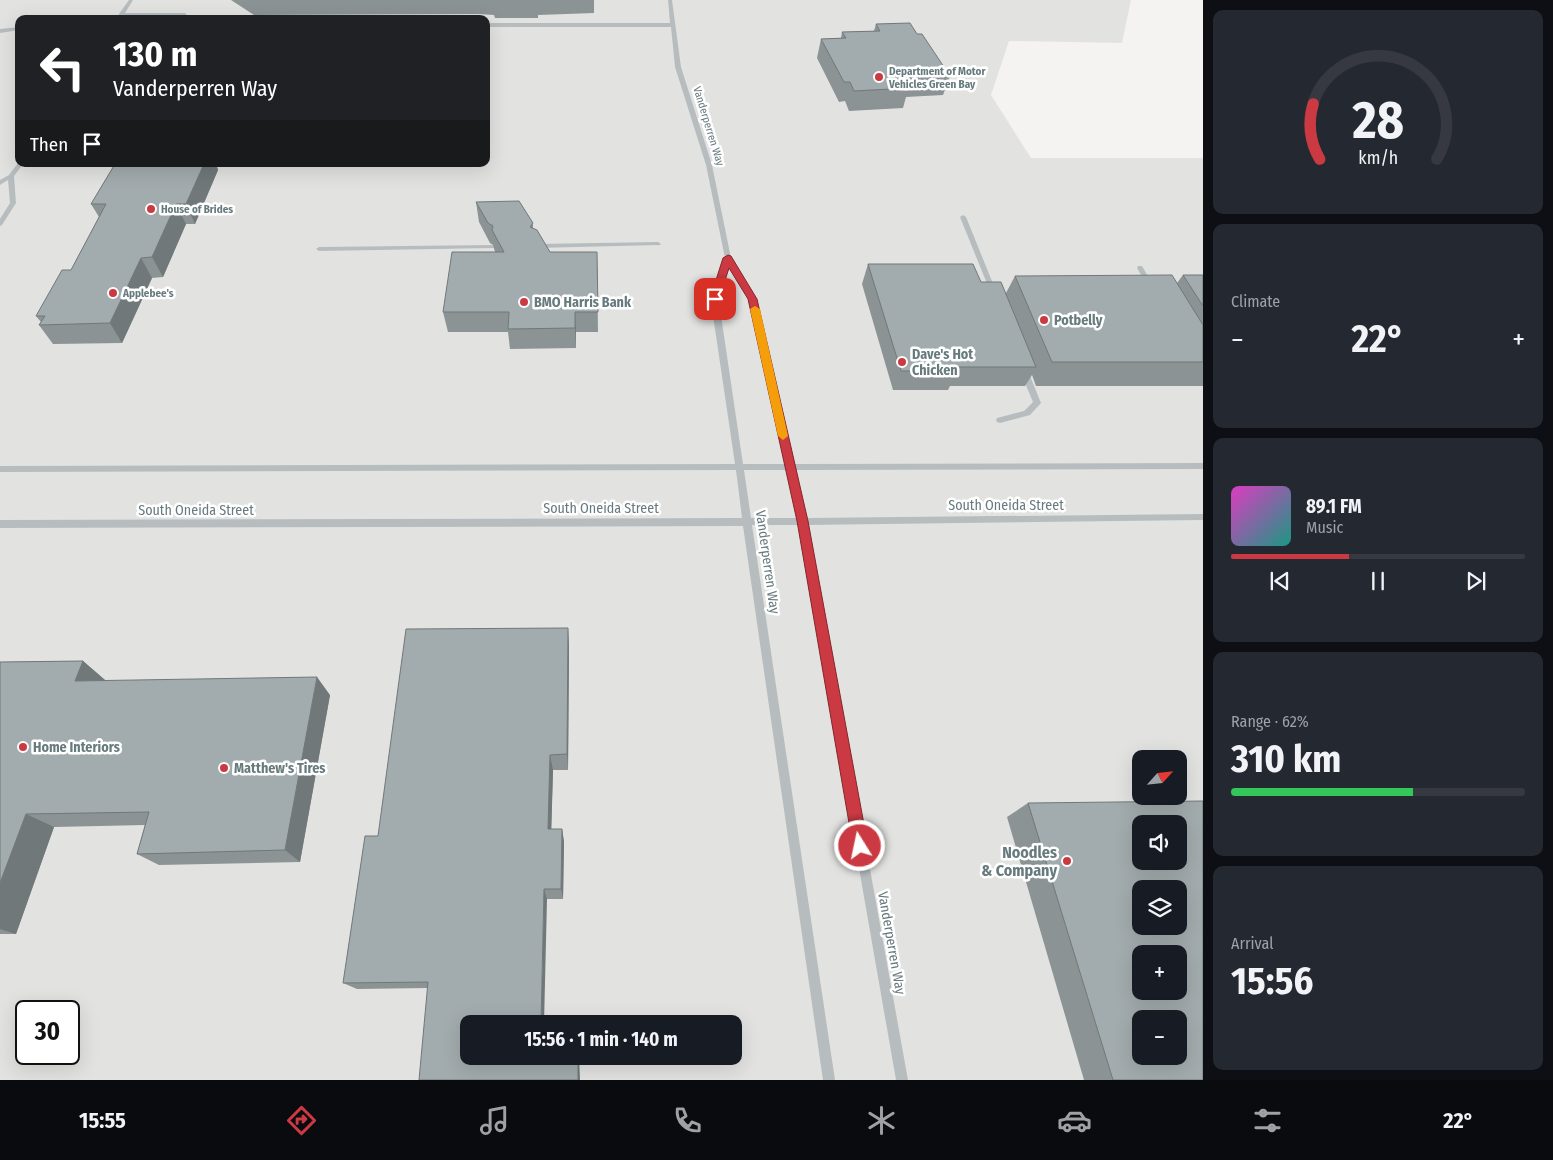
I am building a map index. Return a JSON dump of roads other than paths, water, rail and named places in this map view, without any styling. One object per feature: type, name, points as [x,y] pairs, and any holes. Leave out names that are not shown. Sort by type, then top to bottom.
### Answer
[{"type":"street","points":[[121,15],[131,0]]},
{"type":"street","name":"Vanderperren Way","points":[[670,0],[678,67],[709,165],[728,258],[753,299],[803,521],[902,1080]]},
{"type":"street","points":[[163,15],[186,15]]},
{"type":"street","points":[[490,26],[673,25]]},
{"type":"street","points":[[0,31],[15,29]]},
{"type":"street","points":[[0,183],[11,176],[18,167]]},
{"type":"street","points":[[0,224],[13,203],[11,176]]},
{"type":"street","points":[[963,217],[995,297]]},
{"type":"street","points":[[536,246],[658,244]]},
{"type":"street","points":[[319,249],[492,247]]},
{"type":"street","name":"Vanderperren Way","points":[[728,258],[715,299],[829,1080]]},
{"type":"street","points":[[1140,268],[1154,292]]},
{"type":"street","points":[[1000,420],[1027,413],[1037,404],[1020,359]]},
{"type":"street","points":[[0,469],[1203,466]]},
{"type":"street","name":"South Oneida Street","points":[[0,524],[748,522],[1203,517]]},
{"type":"place","name":"Department of Motor Vehicles Green Bay","points":[[879,77]]},
{"type":"place","name":"House of Brides","points":[[151,209]]},
{"type":"place","name":"Applebee's","points":[[113,293]]},
{"type":"place","name":"BMO Harris Bank","points":[[524,302]]},
{"type":"place","name":"Potbelly","points":[[1044,320]]},
{"type":"place","name":"Dave's Hot Chicken","points":[[902,362]]},
{"type":"place","name":"Home Interiors","points":[[23,747]]},
{"type":"place","name":"Matthew's Tires","points":[[224,768]]},
{"type":"place","name":"Noodles & Company","points":[[1067,861]]}]
